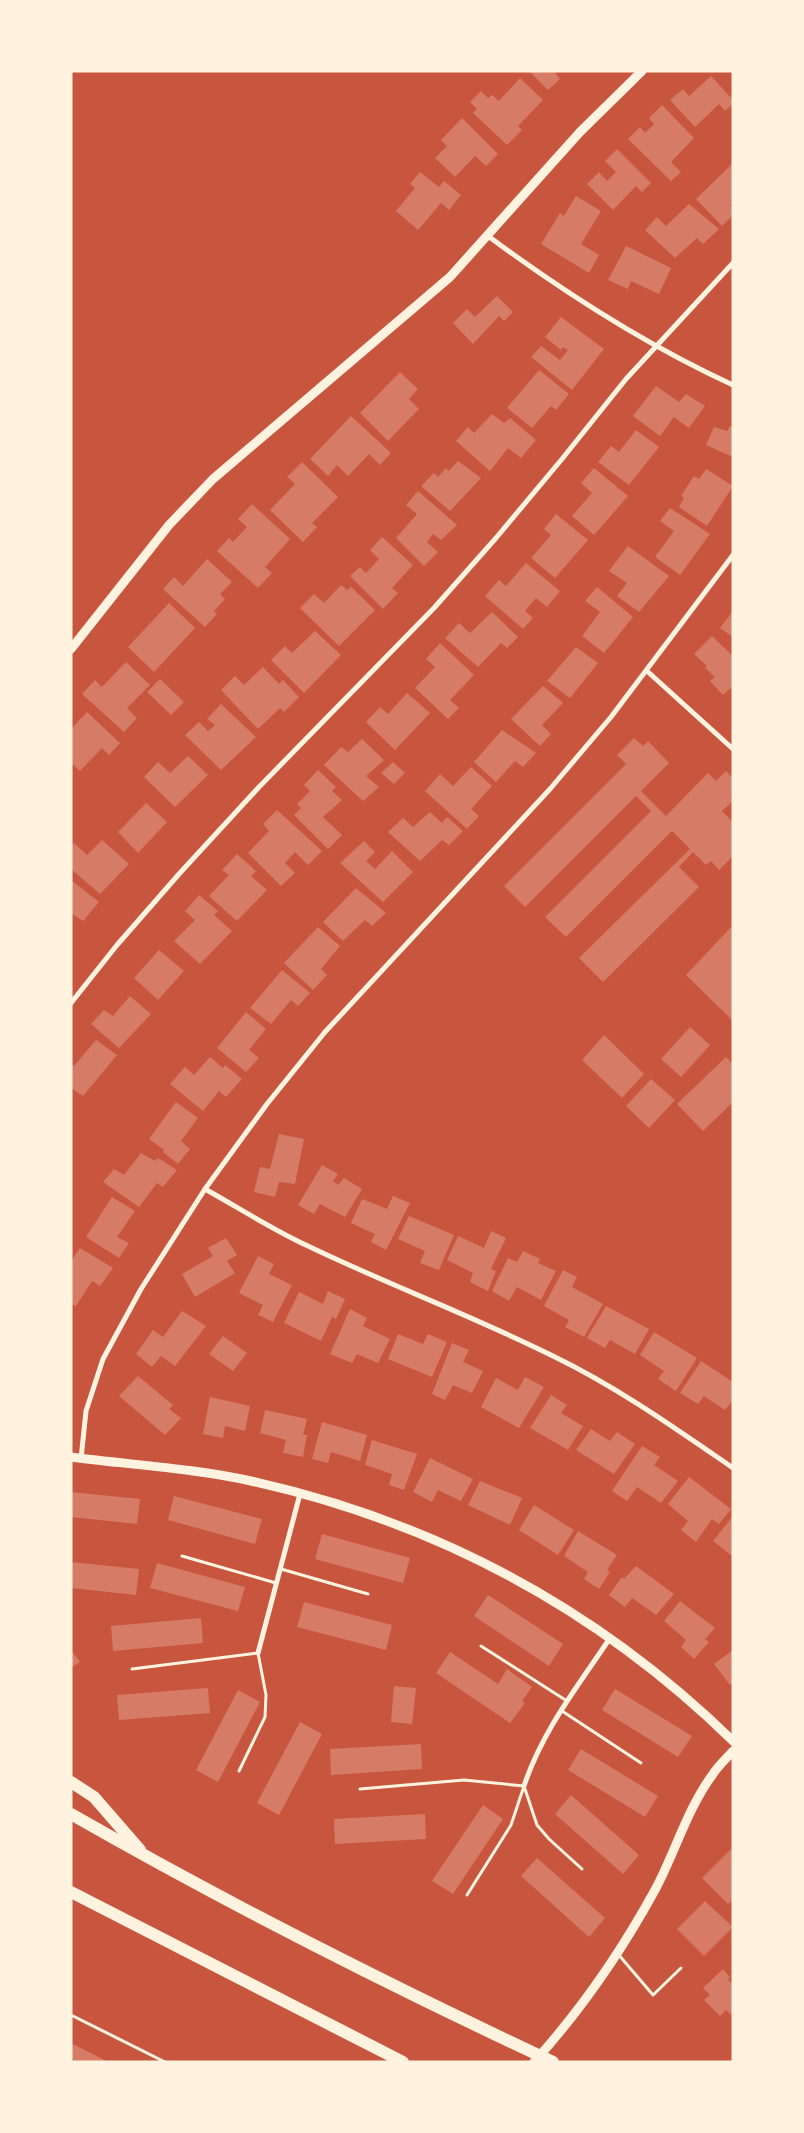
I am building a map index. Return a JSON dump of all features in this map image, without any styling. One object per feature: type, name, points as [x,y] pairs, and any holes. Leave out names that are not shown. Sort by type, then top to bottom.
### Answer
[{"type":"highway","points":[[71,1782],[94,1797],[146,1858]]},
{"type":"highway","points":[[71,1814],[146,1858],[348,1963],[553,2062]]},
{"type":"highway","points":[[71,1892],[402,2062]]},
{"type":"street","points":[[71,649],[169,525],[213,479],[450,277],[580,132],[642,71]]},
{"type":"street","points":[[488,236],[539,274],[587,305],[656,345],[733,385]]},
{"type":"street","points":[[71,1003],[117,945],[179,874],[259,787],[434,608],[496,538],[626,379],[733,263]]},
{"type":"street","points":[[733,555],[648,671],[550,789],[325,1032],[267,1104],[205,1189],[141,1289],[104,1359],[86,1411],[76,1458],[202,1472],[250,1481],[386,1520],[476,1558],[544,1594],[610,1638],[670,1684],[733,1741]]},
{"type":"street","points":[[648,671],[733,749]]},
{"type":"street","points":[[205,1189],[306,1246],[390,1284],[460,1312],[555,1357],[643,1407],[733,1468]]},
{"type":"street","points":[[258,1653],[300,1494]]},
{"type":"street","points":[[524,1786],[542,1741],[610,1638]]},
{"type":"street","points":[[534,2062],[563,2030],[617,1953],[656,1888],[697,1801],[712,1774],[733,1751]]},
{"type":"lane","points":[[182,1556],[276,1583]]},
{"type":"lane","points":[[280,1568],[368,1594]]},
{"type":"lane","points":[[481,1646],[568,1702]]},
{"type":"lane","points":[[132,1669],[258,1653],[266,1695],[265,1717],[239,1772]]},
{"type":"lane","points":[[562,1711],[641,1763]]},
{"type":"lane","points":[[360,1789],[464,1780],[524,1786]]},
{"type":"lane","points":[[524,1786],[537,1825],[549,1839],[582,1869]]},
{"type":"lane","points":[[467,1894],[510,1826],[524,1786]]},
{"type":"lane","points":[[617,1953],[653,1995],[681,1968]]},
{"type":"lane","points":[[71,2015],[165,2062]]},
{"type":"building","points":[[529,71],[556,71],[555,73],[560,79],[548,90]]},
{"type":"building","points":[[711,76],[733,100],[733,104],[725,111],[719,104],[695,127],[670,100],[683,89],[689,96]]},
{"type":"building","points":[[520,78],[543,100],[518,126],[522,130],[507,145],[473,113],[477,109],[470,102],[481,91],[488,98],[492,95],[499,101]]},
{"type":"building","points":[[662,105],[694,138],[671,162],[681,172],[671,181],[628,139],[640,127],[645,133],[654,124],[649,118]]},
{"type":"building","points":[[462,118],[498,154],[486,166],[475,156],[455,177],[435,158],[447,146],[441,140]]},
{"type":"building","points":[[617,149],[651,183],[642,192],[636,186],[613,210],[587,184],[599,172],[607,181],[616,172],[605,161]]},
{"type":"building","points":[[733,163],[733,203],[730,205],[733,208],[733,215],[722,226],[696,199]]},
{"type":"building","points":[[420,172],[439,187],[444,181],[461,195],[449,210],[441,203],[418,230],[396,211],[415,188],[410,184]]},
{"type":"building","points":[[576,196],[601,211],[581,244],[599,255],[589,273],[541,244],[560,213],[564,216]]},
{"type":"building","points":[[689,204],[719,229],[703,244],[697,238],[675,258],[645,230],[657,217],[666,226]]},
{"type":"building","points":[[626,246],[671,268],[659,294],[631,281],[628,289],[608,280]]},
{"type":"building","points":[[497,296],[513,312],[504,321],[499,316],[473,344],[453,323],[467,309],[475,317]]},
{"type":"building","points":[[561,317],[604,349],[572,390],[531,357],[541,346],[560,360],[568,350],[563,347],[561,350],[545,337]]},
{"type":"building","points":[[539,370],[569,394],[556,410],[551,406],[532,428],[507,408]]},
{"type":"building","points":[[400,372],[418,389],[409,399],[419,409],[388,441],[360,413]]},
{"type":"building","points":[[656,386],[679,402],[686,394],[705,406],[689,428],[674,417],[660,436],[633,416]]},
{"type":"building","points":[[492,414],[504,423],[510,418],[536,440],[521,458],[508,448],[490,471],[456,441],[468,427],[474,433]]},
{"type":"building","points":[[351,416],[391,453],[380,465],[369,454],[348,476],[337,465],[328,476],[310,459]]},
{"type":"building","points":[[730,426],[733,427],[733,457],[706,445],[714,427],[727,431]]},
{"type":"building","points":[[636,430],[659,447],[629,485],[598,462],[611,446],[619,452]]},
{"type":"building","points":[[458,461],[481,478],[450,511],[421,486],[434,473],[438,477],[446,468],[449,471]]},
{"type":"building","points":[[302,462],[338,497],[312,523],[317,527],[303,542],[270,510],[295,484],[287,477]]},
{"type":"building","points":[[594,468],[628,496],[594,535],[572,516],[592,493],[581,483]]},
{"type":"building","points":[[706,469],[733,486],[707,526],[679,507],[684,498],[681,496],[694,476],[699,479]]},
{"type":"building","points":[[418,491],[457,525],[441,540],[433,534],[427,542],[438,552],[424,566],[396,538],[417,514],[406,505]]},
{"type":"building","points":[[252,504],[290,539],[265,567],[272,573],[258,588],[217,551],[229,538],[233,542],[247,527],[238,519]]},
{"type":"building","points":[[670,508],[710,534],[680,575],[655,557],[674,531],[660,521]]},
{"type":"building","points":[[556,514],[588,540],[555,578],[531,558],[551,535],[544,529]]},
{"type":"building","points":[[382,537],[413,565],[392,588],[398,593],[383,609],[350,576],[360,567],[366,573],[379,559],[370,550]]},
{"type":"building","points":[[628,546],[669,576],[639,612],[617,596],[627,583],[609,571]]},
{"type":"building","points":[[207,559],[232,582],[220,594],[225,599],[214,611],[217,614],[205,627],[163,589],[174,577],[183,586]]},
{"type":"building","points":[[526,563],[560,591],[547,607],[536,598],[525,611],[533,618],[523,629],[485,596],[499,580],[506,586]]},
{"type":"building","points":[[341,585],[347,590],[351,587],[375,610],[339,646],[300,608],[314,594],[324,603]]},
{"type":"building","points":[[597,587],[633,617],[604,653],[582,636],[600,612],[585,601]]},
{"type":"building","points":[[169,603],[195,628],[154,672],[128,647]]},
{"type":"building","points":[[733,611],[733,637],[720,628]]},
{"type":"building","points":[[492,612],[518,637],[507,648],[501,643],[478,667],[445,638],[459,623],[470,633]]},
{"type":"building","points":[[315,631],[341,655],[304,693],[271,660],[285,646],[292,653]]},
{"type":"building","points":[[712,636],[733,656],[733,686],[723,695],[710,681],[715,677],[705,668],[707,666],[694,654]]},
{"type":"building","points":[[440,643],[474,675],[450,700],[459,708],[448,719],[415,688],[435,667],[426,659]]},
{"type":"building","points":[[576,647],[598,663],[570,698],[547,681]]},
{"type":"building","points":[[126,662],[150,685],[127,708],[137,718],[124,732],[82,694],[95,680],[102,687]]},
{"type":"building","points":[[263,667],[279,684],[283,680],[299,697],[284,712],[280,708],[258,729],[221,690],[235,676],[244,685]]},
{"type":"building","points":[[160,679],[184,702],[171,715],[147,692]]},
{"type":"building","points":[[543,686],[563,703],[542,725],[551,734],[540,746],[511,719]]},
{"type":"building","points":[[407,693],[430,713],[395,750],[366,722],[380,707],[388,714]]},
{"type":"building","points":[[221,704],[256,737],[221,770],[185,735],[199,722],[208,731],[215,725],[207,719]]},
{"type":"building","points":[[87,712],[120,743],[109,755],[102,748],[80,771],[71,763],[71,729]]},
{"type":"building","points":[[502,730],[536,753],[523,767],[515,761],[496,782],[474,762]]},
{"type":"building","points":[[634,738],[643,746],[648,741],[669,763],[641,791],[666,816],[708,773],[716,781],[726,771],[733,778],[733,794],[731,796],[733,801],[722,811],[733,822],[733,856],[719,870],[711,861],[706,865],[693,852],[679,867],[699,887],[603,982],[579,958],[690,849],[672,831],[566,937],[545,917],[651,811],[636,796],[525,907],[504,886],[626,764],[617,755]]},
{"type":"building","points":[[362,739],[384,760],[366,776],[379,787],[363,801],[324,765],[341,747],[348,752]]},
{"type":"building","points":[[188,756],[208,775],[175,807],[144,777],[158,762],[170,773]]},
{"type":"building","points":[[393,762],[405,773],[394,784],[381,773]]},
{"type":"building","points":[[471,767],[492,786],[471,809],[479,816],[467,829],[425,791],[440,774],[453,786]]},
{"type":"building","points":[[318,770],[336,787],[332,791],[342,800],[323,817],[342,835],[328,849],[294,815],[301,808],[297,804],[310,791],[304,785]]},
{"type":"building","points":[[146,803],[167,822],[138,853],[118,832]]},
{"type":"building","points":[[277,810],[322,851],[308,865],[295,852],[285,863],[295,873],[281,886],[248,853],[269,831],[263,824]]},
{"type":"building","points":[[430,812],[442,823],[447,817],[463,831],[449,845],[442,840],[420,861],[388,832],[403,818],[413,827]]},
{"type":"building","points":[[102,840],[129,864],[100,894],[71,869],[71,846],[74,843],[87,855]]},
{"type":"building","points":[[364,841],[375,852],[366,861],[375,869],[392,851],[413,872],[383,902],[340,863]]},
{"type":"building","points":[[237,854],[256,871],[251,876],[267,890],[237,921],[209,896],[229,875],[222,870]]},
{"type":"building","points":[[71,880],[99,902],[83,921],[71,915]]},
{"type":"building","points":[[356,888],[386,913],[372,926],[365,920],[343,941],[323,922]]},
{"type":"building","points":[[199,895],[218,911],[214,915],[232,931],[200,964],[174,941],[195,920],[185,911]]},
{"type":"building","points":[[733,925],[733,1021],[686,975]]},
{"type":"building","points":[[318,927],[340,946],[321,969],[327,975],[313,990],[284,963]]},
{"type":"building","points":[[159,950],[184,971],[158,1000],[134,978]]},
{"type":"building","points":[[282,970],[310,993],[298,1006],[291,1000],[271,1024],[250,1008]]},
{"type":"building","points":[[130,996],[151,1014],[119,1048],[91,1024],[104,1010],[113,1016]]},
{"type":"building","points":[[246,1012],[266,1029],[249,1050],[259,1058],[246,1072],[217,1048]]},
{"type":"building","points":[[690,1027],[710,1045],[681,1077],[661,1059]]},
{"type":"building","points":[[604,1035],[644,1074],[622,1098],[582,1060]]},
{"type":"building","points":[[96,1040],[117,1055],[83,1096],[71,1088],[71,1063],[74,1066]]},
{"type":"building","points":[[210,1057],[223,1068],[225,1065],[242,1079],[226,1097],[219,1091],[203,1111],[170,1084],[185,1067],[194,1075]]},
{"type":"building","points":[[726,1057],[733,1064],[733,1102],[703,1131],[677,1104]]},
{"type":"building","points":[[651,1079],[675,1100],[649,1128],[626,1106]]},
{"type":"building","points":[[176,1102],[198,1118],[181,1141],[190,1149],[178,1164],[149,1139]]},
{"type":"building","points":[[279,1134],[304,1139],[295,1184],[279,1182],[275,1197],[254,1192],[260,1167],[270,1169]]},
{"type":"building","points":[[141,1153],[155,1161],[158,1158],[177,1170],[163,1187],[157,1183],[139,1207],[103,1182],[114,1169],[124,1175]]},
{"type":"building","points":[[322,1165],[338,1174],[333,1181],[338,1185],[344,1178],[362,1189],[345,1217],[320,1204],[314,1214],[298,1205]]},
{"type":"building","points":[[393,1196],[410,1203],[386,1250],[371,1242],[375,1234],[351,1223],[362,1199],[387,1209]]},
{"type":"building","points":[[112,1197],[135,1211],[117,1237],[129,1243],[119,1258],[86,1237]]},
{"type":"building","points":[[409,1216],[454,1235],[439,1270],[420,1263],[425,1251],[398,1239]]},
{"type":"building","points":[[491,1231],[506,1238],[491,1269],[496,1271],[488,1291],[470,1282],[473,1273],[447,1260],[458,1236],[484,1248]]},
{"type":"building","points":[[226,1238],[237,1255],[227,1261],[235,1273],[195,1297],[182,1274],[213,1256],[208,1248]]},
{"type":"building","points":[[80,1248],[113,1268],[100,1286],[92,1281],[76,1306],[71,1304],[71,1261]]},
{"type":"building","points":[[523,1251],[540,1259],[538,1263],[556,1271],[541,1300],[517,1287],[509,1301],[492,1291],[508,1258],[517,1262]]},
{"type":"building","points":[[258,1256],[274,1264],[269,1274],[292,1285],[273,1322],[258,1315],[263,1305],[239,1293]]},
{"type":"building","points":[[563,1270],[577,1277],[572,1287],[603,1304],[584,1337],[565,1327],[569,1320],[544,1306]]},
{"type":"building","points":[[328,1291],[345,1299],[336,1319],[332,1317],[321,1341],[284,1323],[299,1292],[323,1304]]},
{"type":"building","points":[[606,1306],[649,1329],[635,1354],[610,1340],[605,1348],[587,1338]]},
{"type":"building","points":[[350,1309],[367,1318],[363,1326],[390,1339],[378,1363],[357,1354],[352,1363],[330,1354]]},
{"type":"building","points":[[182,1311],[206,1326],[175,1366],[161,1356],[152,1367],[136,1354],[153,1330],[163,1337]]},
{"type":"building","points":[[654,1332],[697,1358],[676,1391],[658,1379],[664,1371],[640,1355]]},
{"type":"building","points":[[398,1334],[423,1344],[428,1334],[447,1342],[432,1377],[388,1359]]},
{"type":"building","points":[[223,1336],[247,1353],[233,1371],[209,1354]]},
{"type":"building","points":[[452,1343],[469,1350],[463,1362],[483,1371],[472,1393],[453,1385],[445,1400],[432,1394]]},
{"type":"building","points":[[701,1361],[733,1382],[733,1400],[725,1410],[704,1396],[698,1404],[680,1393]]},
{"type":"building","points":[[138,1376],[173,1405],[169,1409],[181,1418],[165,1435],[119,1396]]},
{"type":"building","points":[[525,1377],[544,1387],[519,1428],[481,1407],[496,1378],[518,1390]]},
{"type":"building","points":[[551,1395],[567,1405],[561,1413],[583,1426],[568,1450],[530,1428]]},
{"type":"building","points":[[210,1397],[250,1406],[245,1431],[225,1426],[223,1438],[203,1434]]},
{"type":"building","points":[[265,1410],[307,1419],[303,1435],[307,1435],[303,1457],[283,1453],[286,1440],[260,1433]]},
{"type":"building","points":[[322,1422],[367,1435],[360,1461],[331,1452],[328,1463],[312,1459]]},
{"type":"building","points":[[591,1429],[610,1441],[617,1432],[635,1444],[614,1474],[576,1450]]},
{"type":"building","points":[[372,1440],[417,1454],[404,1490],[389,1485],[392,1474],[365,1465]]},
{"type":"building","points":[[642,1446],[660,1457],[654,1465],[678,1481],[661,1503],[637,1487],[627,1501],[612,1491]]},
{"type":"building","points":[[430,1458],[473,1479],[461,1501],[438,1490],[432,1502],[413,1492]]},
{"type":"building","points":[[689,1477],[731,1509],[719,1524],[712,1519],[696,1542],[681,1530],[688,1521],[668,1504]]},
{"type":"building","points":[[480,1481],[522,1498],[510,1525],[468,1505]]},
{"type":"building","points":[[71,1492],[140,1499],[137,1524],[71,1517]]},
{"type":"building","points":[[174,1496],[262,1519],[255,1544],[168,1520]]},
{"type":"building","points":[[534,1505],[574,1530],[558,1555],[519,1530]]},
{"type":"building","points":[[733,1516],[733,1557],[713,1541]]},
{"type":"building","points":[[578,1531],[617,1555],[607,1570],[610,1572],[599,1589],[584,1579],[588,1572],[564,1556]]},
{"type":"building","points":[[322,1534],[410,1558],[403,1583],[315,1559]]},
{"type":"building","points":[[71,1562],[139,1569],[136,1595],[71,1588]]},
{"type":"building","points":[[157,1563],[245,1587],[238,1611],[150,1588]]},
{"type":"building","points":[[636,1566],[674,1594],[656,1615],[632,1598],[625,1607],[609,1595],[622,1577],[624,1579]]},
{"type":"building","points":[[488,1595],[563,1644],[549,1666],[474,1616]]},
{"type":"building","points":[[680,1601],[715,1628],[705,1639],[709,1642],[694,1659],[681,1647],[686,1640],[664,1621]]},
{"type":"building","points":[[304,1602],[392,1625],[386,1650],[297,1627]]},
{"type":"building","points":[[201,1618],[203,1643],[113,1651],[111,1626]]},
{"type":"building","points":[[71,1650],[80,1662],[71,1668]]},
{"type":"building","points":[[733,1650],[733,1683],[730,1685],[714,1664]]},
{"type":"building","points":[[450,1652],[498,1684],[507,1669],[532,1687],[522,1701],[525,1703],[510,1723],[436,1673]]},
{"type":"building","points":[[394,1686],[416,1688],[412,1724],[391,1722]]},
{"type":"building","points":[[208,1688],[210,1713],[119,1720],[117,1695]]},
{"type":"building","points":[[615,1689],[692,1736],[678,1757],[602,1710]]},
{"type":"building","points":[[238,1690],[260,1702],[218,1782],[196,1770]]},
{"type":"building","points":[[300,1722],[322,1734],[279,1815],[257,1803]]},
{"type":"building","points":[[421,1744],[422,1769],[331,1775],[330,1749]]},
{"type":"building","points":[[581,1749],[658,1796],[645,1817],[568,1770]]},
{"type":"building","points":[[571,1795],[639,1855],[623,1874],[555,1814]]},
{"type":"building","points":[[483,1805],[503,1819],[453,1894],[432,1881]]},
{"type":"building","points":[[425,1814],[426,1839],[335,1844],[334,1819]]},
{"type":"building","points":[[731,1849],[733,1851],[733,1900],[728,1904],[702,1878]]},
{"type":"building","points":[[537,1858],[605,1918],[589,1937],[521,1876]]},
{"type":"building","points":[[705,1901],[733,1927],[704,1956],[677,1929]]},
{"type":"building","points":[[723,1969],[730,1977],[728,1980],[733,1984],[733,2016],[726,2010],[720,2016],[704,2000],[710,1995],[703,1988]]},
{"type":"building","points":[[73,2044],[108,2062],[71,2062],[71,2048]]}]
